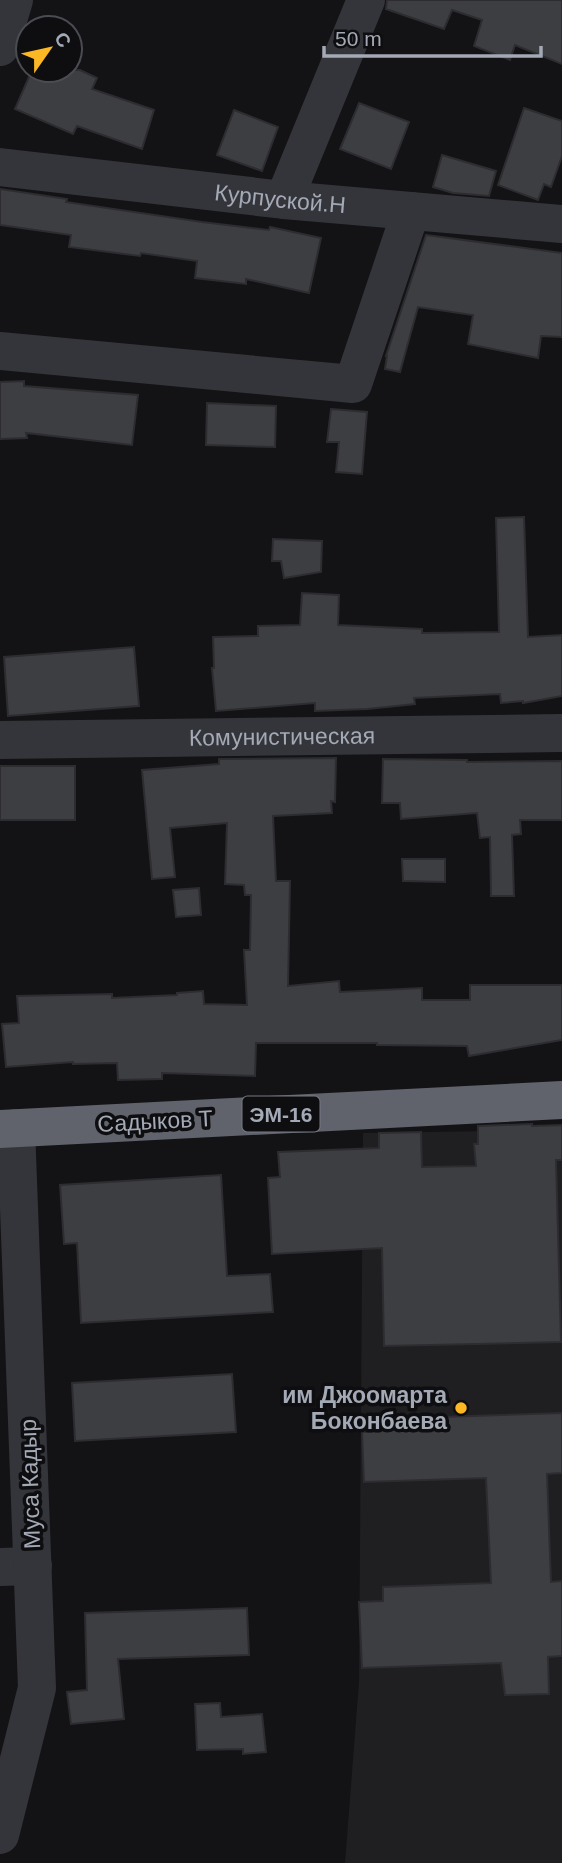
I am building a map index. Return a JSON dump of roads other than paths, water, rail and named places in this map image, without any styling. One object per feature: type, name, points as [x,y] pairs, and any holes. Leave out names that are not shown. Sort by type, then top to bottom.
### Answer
[{"type":"highway","name":"Садыков Т","points":[[8,1128],[562,1100]]},
{"type":"street","points":[[0,47],[14,0]]},
{"type":"street","points":[[284,200],[366,0]]},
{"type":"street","name":"Курпуской.Н","points":[[0,167],[284,200],[562,224]]},
{"type":"street","points":[[0,351],[354,384],[411,211]]},
{"type":"street","name":"Комунистическая","points":[[0,740],[562,733]]},
{"type":"street","name":"Муса Кадыр","points":[[0,1835],[37,1688],[16,1567],[8,1128]]},
{"type":"place","name":"им Джоомарта Боконбаева","points":[[461,1408]]}]
